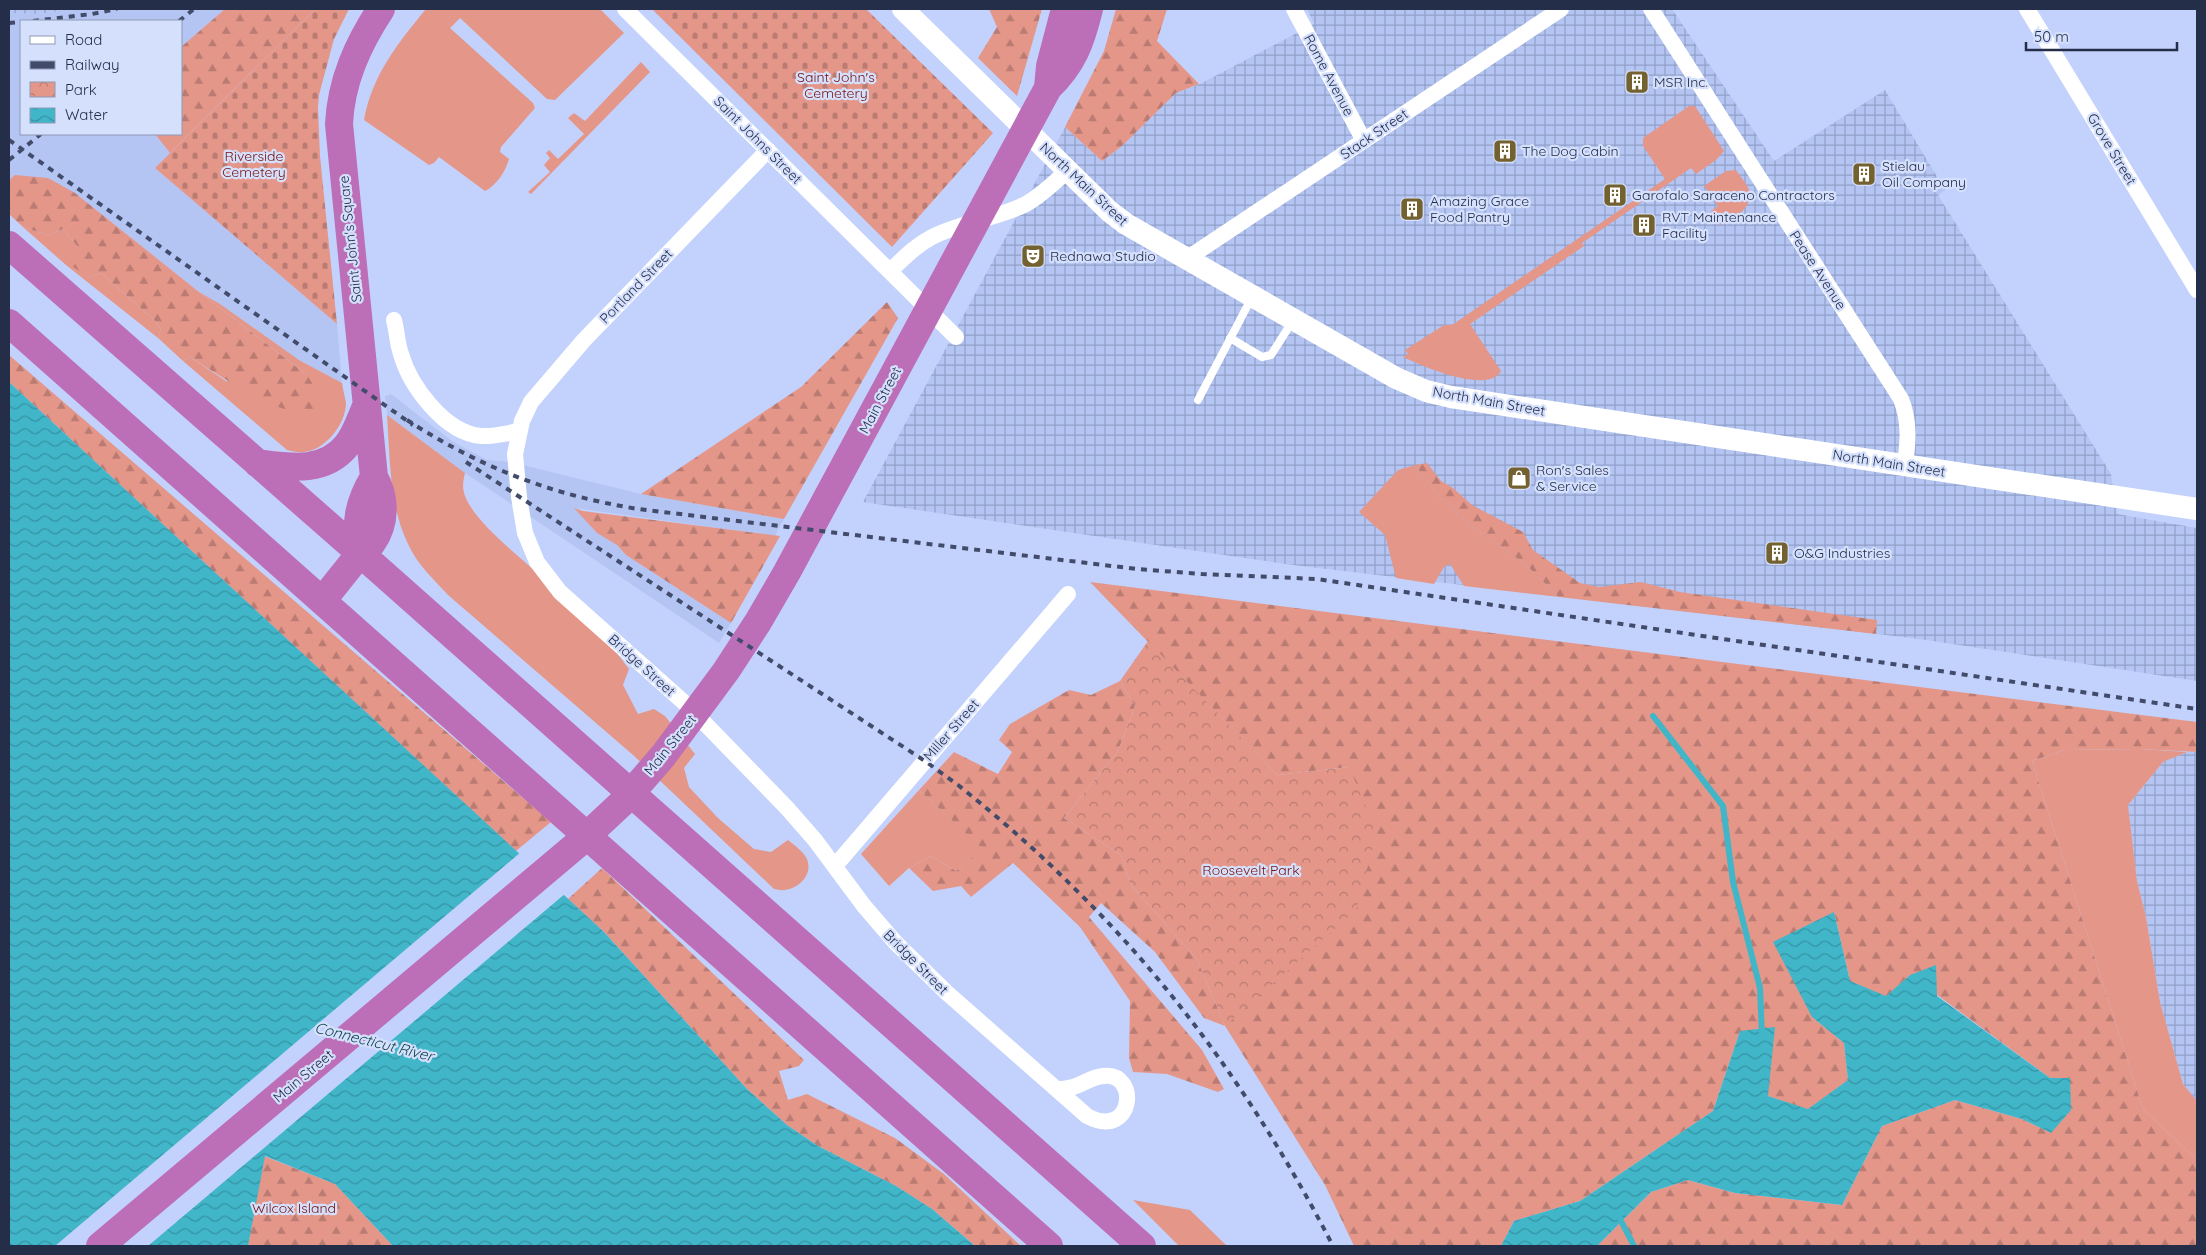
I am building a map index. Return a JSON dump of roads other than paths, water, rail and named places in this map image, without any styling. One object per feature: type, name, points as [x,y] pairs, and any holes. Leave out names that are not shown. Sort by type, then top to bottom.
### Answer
[{"type":"highway","name":"Saint John's Square","points":[[360,553],[357,521],[366,492],[374,477],[339,124],[343,92],[351,65],[359,45],[381,9]]},
{"type":"highway","name":"Main Street","points":[[1048,88],[1050,66],[1065,9]]},
{"type":"highway","name":"Main Street","points":[[100,1246],[580,842],[624,801],[663,756],[726,671],[788,572],[1048,88],[1071,62],[1089,9]]},
{"type":"highway","points":[[9,246],[360,553],[1142,1246]]},
{"type":"highway","points":[[9,323],[1049,1246]]},
{"type":"highway","points":[[257,463],[298,468],[326,461],[346,446],[367,404]]},
{"type":"highway","points":[[322,602],[360,553]]},
{"type":"street","name":"Saint Johns Street","points":[[625,9],[956,337]]},
{"type":"street","name":"North Main Street","points":[[904,9],[1109,210],[1126,224],[1185,260],[1396,378],[1426,391],[1451,397],[2197,509]]},
{"type":"street","name":"Rome Avenue","points":[[1294,9],[1364,141]]},
{"type":"street","name":"Stack Street","points":[[1185,260],[1562,9]]},
{"type":"street","name":"Pease Avenue","points":[[1651,9],[1901,399],[1908,428],[1905,465]]},
{"type":"street","name":"Grove Street","points":[[2027,9],[2197,290]]},
{"type":"street","name":"Portland Street","points":[[520,432],[525,414],[531,402],[572,352],[768,150]]},
{"type":"street","points":[[890,271],[914,248],[933,237],[1002,214],[1028,203],[1068,170]]},
{"type":"street","points":[[394,320],[400,353],[415,387],[452,424],[463,431],[480,436],[520,432]]},
{"type":"street","name":"Bridge Street","points":[[520,432],[515,467],[522,518],[530,548],[560,592],[688,706],[787,808],[864,906],[900,947],[946,992],[1058,1089]]},
{"type":"street","name":"Miller Street","points":[[834,866],[1068,594]]},
{"type":"lane","points":[[1198,400],[1252,297]]},
{"type":"lane","points":[[1230,338],[1262,357],[1271,354],[1293,320]]},
{"type":"water","name":"Connecticut River","points":[[9,382],[604,932],[747,1089],[787,1125],[818,1146],[896,1186],[932,1209],[975,1246],[393,1246],[335,1184],[265,1156],[248,1246],[9,1246]]},
{"type":"water","points":[[1834,912],[1850,981],[1886,996],[1910,975],[1936,965],[1937,996],[2050,1078],[2070,1078],[2071,1110],[2051,1133],[2022,1119],[1955,1100],[1882,1126],[1842,1205],[1735,1193],[1688,1180],[1651,1192],[1597,1246],[1501,1246],[1514,1221],[1580,1201],[1713,1111],[1740,1031],[1775,1027],[1768,1096],[1808,1109],[1848,1080],[1844,1043],[1812,1017],[1773,942]]},
{"type":"waterway","points":[[1653,716],[1723,806],[1733,882],[1760,988],[1762,1036]]},
{"type":"waterway","points":[[1617,1213],[1634,1246]]},
{"type":"railway","points":[[41,20],[117,9]]},
{"type":"railway","points":[[180,20],[194,9]]},
{"type":"railway","points":[[9,23],[20,22]]},
{"type":"railway","points":[[9,160],[40,135]]},
{"type":"railway","points":[[9,140],[413,425]]},
{"type":"railway","points":[[407,420],[462,452],[518,477],[576,496],[638,509],[1137,569],[1317,579],[2197,709]]},
{"type":"railway","points":[[466,462],[925,761],[973,797],[1031,847],[1111,926],[1184,1011],[1249,1102],[1279,1149],[1333,1246]]},
{"type":"place","name":"MSR Inc.","points":[[1637,82]]},
{"type":"place","name":"The Dog Cabin","points":[[1505,151]]},
{"type":"place","name":"Stielau Oil Company","points":[[1864,174]]},
{"type":"place","name":"Garofalo Saraceno Contractors","points":[[1615,195]]},
{"type":"place","name":"Amazing Grace Food Pantry","points":[[1412,209]]},
{"type":"place","name":"RVT Maintenance Facility","points":[[1644,225]]},
{"type":"place","name":"Rednawa Studio","points":[[1033,256]]},
{"type":"place","name":"Ron's Sales & Service","points":[[1519,478]]},
{"type":"place","name":"O&G Industries","points":[[1777,553]]},
{"type":"park label","name":"Saint John's Cemetery","points":[[836,86]]},
{"type":"park label","name":"Riverside Cemetery","points":[[254,164]]},
{"type":"park label","name":"Roosevelt Park","points":[[1251,870]]},
{"type":"park label","name":"Wilcox Island","points":[[294,1208]]}]
